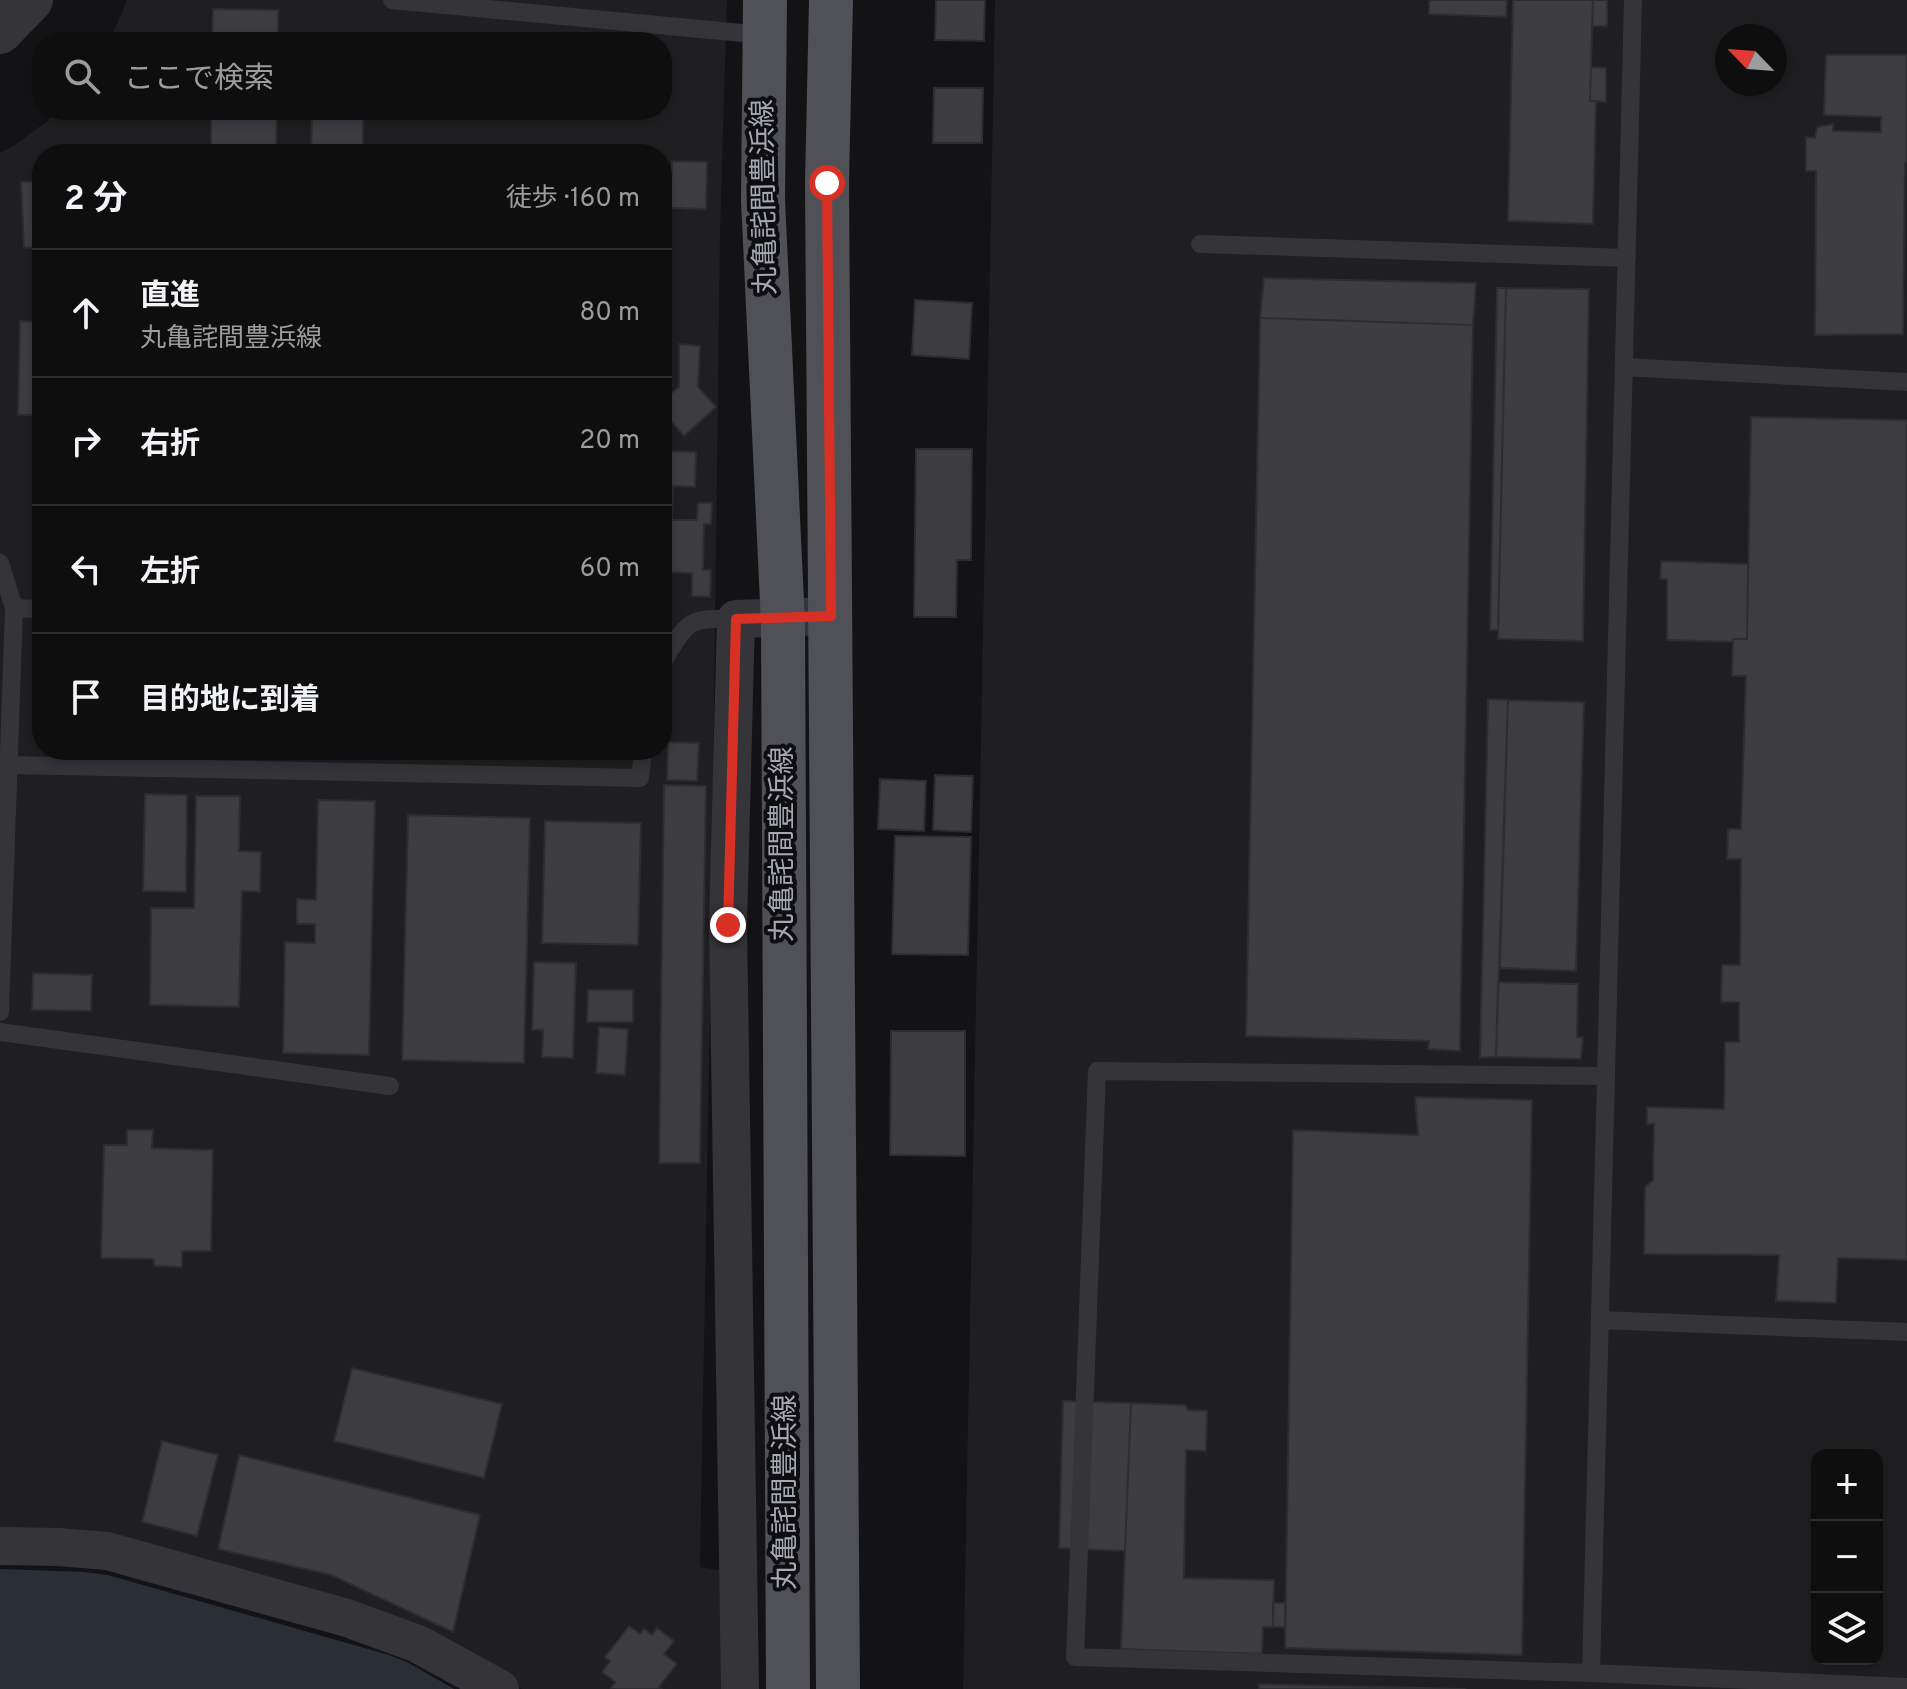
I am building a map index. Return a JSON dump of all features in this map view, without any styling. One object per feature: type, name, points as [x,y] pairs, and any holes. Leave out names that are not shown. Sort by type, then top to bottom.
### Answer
[{"type":"main road","name":"丸亀詫間豊浜線","points":[[831,0],[827,183],[838,1689]]},
{"type":"main road","name":"丸亀詫間豊浜線","points":[[765,18],[763,200],[783,617],[788,1689]]},
{"type":"street","points":[[0,32],[31,0]]},
{"type":"street","points":[[740,1689],[728,925],[736,619],[831,616]]},
{"type":"street","points":[[0,1546],[107,1551],[333,1614],[418,1644],[500,1689]]},
{"type":"lane","points":[[392,0],[765,18]]},
{"type":"lane","points":[[1591,1673],[1633,0]]},
{"type":"lane","points":[[1200,244],[1627,258]]},
{"type":"lane","points":[[1624,367],[1907,382]]},
{"type":"lane","points":[[0,563],[14,608],[5,743],[9,765],[0,1012]]},
{"type":"lane","points":[[14,608],[32,609]]},
{"type":"lane","points":[[672,647],[690,624],[736,619]]},
{"type":"lane","points":[[9,765],[640,778],[642,760]]},
{"type":"lane","points":[[0,1032],[390,1086]]},
{"type":"lane","points":[[1606,1076],[1097,1071],[1075,1657],[1591,1673],[1907,1687]]},
{"type":"lane","points":[[1600,1320],[1907,1332]]},
{"type":"shaded area","points":[[127,0],[727,0],[720,231],[700,1567],[719,1570],[723,1689],[522,1689],[436,1640],[0,1538],[0,153],[49,120],[672,120],[672,32],[113,32]]},
{"type":"shaded area","points":[[995,0],[1907,0],[1907,1689],[963,1689]]},
{"type":"shaded area","points":[[0,1569],[108,1575],[389,1655],[454,1689],[0,1689]]},
{"type":"building","points":[[936,0],[985,0],[984,41],[935,40]]},
{"type":"building","points":[[1429,0],[1507,0],[1506,17],[1429,14]]},
{"type":"building","points":[[1513,0],[1593,0],[1590,101],[1596,101],[1593,224],[1508,221]]},
{"type":"building","points":[[1593,0],[1607,0],[1607,26],[1592,26]]},
{"type":"building","points":[[213,9],[278,10],[278,32],[212,32]]},
{"type":"building","points":[[1826,55],[1907,55],[1903,334],[1815,335],[1816,171],[1806,171],[1806,137],[1815,138],[1817,127],[1833,124],[1833,131],[1881,132],[1881,117],[1824,115]]},
{"type":"building","points":[[1591,67],[1606,68],[1606,102],[1590,101]]},
{"type":"building","points":[[934,88],[983,88],[982,143],[933,143]]},
{"type":"building","points":[[211,120],[277,120],[276,144],[211,144]]},
{"type":"building","points":[[312,120],[363,120],[363,144],[311,144]]},
{"type":"building","points":[[672,161],[707,162],[706,209],[672,208]]},
{"type":"building","points":[[32,181],[32,248],[24,248],[21,182]]},
{"type":"building","points":[[1264,278],[1476,283],[1473,325],[1260,318]]},
{"type":"building","points":[[1497,288],[1506,288],[1498,630],[1490,630]]},
{"type":"building","points":[[1506,288],[1589,289],[1583,641],[1498,639]]},
{"type":"building","points":[[915,300],[972,303],[969,359],[912,355]]},
{"type":"building","points":[[1260,318],[1473,325],[1460,1051],[1428,1049],[1429,1041],[1246,1036]]},
{"type":"building","points":[[20,321],[32,322],[32,415],[18,415]]},
{"type":"building","points":[[679,344],[700,346],[698,387],[716,407],[684,436],[672,422],[672,392],[679,387]]},
{"type":"building","points":[[1751,417],[1907,420],[1907,1260],[1838,1258],[1836,1303],[1776,1301],[1779,1255],[1644,1254],[1645,1187],[1653,1180],[1654,1124],[1647,1124],[1647,1107],[1724,1109],[1725,1042],[1739,1042],[1739,1002],[1721,1002],[1722,965],[1740,965],[1741,859],[1727,859],[1728,829],[1741,829],[1746,676],[1732,676],[1733,639],[1747,639]]},
{"type":"building","points":[[916,449],[972,449],[971,560],[957,560],[956,617],[914,617]]},
{"type":"building","points":[[672,451],[696,452],[695,487],[673,486],[672,520]]},
{"type":"building","points":[[698,503],[712,503],[711,524],[704,524],[703,570],[711,570],[710,597],[692,596],[692,573],[672,572],[672,520],[697,520]]},
{"type":"building","points":[[1661,561],[1748,564],[1747,639],[1733,639],[1733,642],[1667,640],[1667,579],[1660,579]]},
{"type":"building","points":[[1488,699],[1508,700],[1496,1057],[1480,1058]]},
{"type":"building","points":[[1508,700],[1584,702],[1576,971],[1500,968]]},
{"type":"building","points":[[672,742],[699,743],[697,781],[667,780]]},
{"type":"building","points":[[935,775],[973,776],[971,832],[933,830]]},
{"type":"building","points":[[880,779],[926,781],[924,831],[878,829]]},
{"type":"building","points":[[664,785],[706,786],[700,1163],[659,1163]]},
{"type":"building","points":[[145,794],[187,795],[186,892],[143,891]]},
{"type":"building","points":[[196,796],[240,796],[239,851],[261,852],[260,892],[242,891],[239,1007],[150,1005],[151,908],[194,908]]},
{"type":"building","points":[[318,800],[375,801],[369,1055],[283,1053],[285,942],[315,943],[315,924],[297,924],[297,899],[316,900]]},
{"type":"building","points":[[408,815],[530,818],[524,1063],[402,1060]]},
{"type":"building","points":[[545,821],[641,823],[638,945],[542,943]]},
{"type":"building","points":[[895,836],[971,837],[968,955],[892,954]]},
{"type":"building","points":[[534,962],[576,963],[573,1058],[542,1057],[543,1030],[532,1030]]},
{"type":"building","points":[[33,973],[92,975],[91,1011],[32,1010]]},
{"type":"building","points":[[1498,982],[1578,984],[1577,1037],[1583,1037],[1581,1059],[1496,1057]]},
{"type":"building","points":[[588,990],[633,990],[633,1022],[587,1022]]},
{"type":"building","points":[[599,1027],[628,1029],[625,1075],[596,1073]]},
{"type":"building","points":[[891,1031],[965,1031],[965,1156],[890,1155]]},
{"type":"building","points":[[1415,1097],[1532,1100],[1522,1655],[1285,1648],[1293,1130],[1418,1135]]},
{"type":"building","points":[[127,1130],[153,1130],[152,1148],[213,1150],[211,1251],[182,1251],[182,1267],[154,1266],[154,1259],[101,1258],[104,1145],[127,1145]]},
{"type":"building","points":[[352,1368],[502,1404],[484,1478],[334,1441]]},
{"type":"building","points":[[1063,1401],[1131,1403],[1125,1551],[1059,1548]]},
{"type":"building","points":[[1131,1403],[1185,1405],[1188,1410],[1207,1411],[1206,1451],[1186,1450],[1184,1578],[1274,1580],[1273,1627],[1263,1627],[1262,1654],[1121,1649]]},
{"type":"building","points":[[162,1441],[218,1455],[197,1536],[142,1522]]},
{"type":"building","points":[[239,1455],[480,1515],[453,1632],[331,1575],[218,1549]]},
{"type":"building","points":[[1273,1603],[1285,1603],[1285,1627],[1273,1627]]},
{"type":"building","points":[[629,1626],[640,1634],[644,1629],[652,1635],[657,1628],[674,1641],[664,1654],[677,1664],[659,1687],[662,1689],[613,1689],[615,1682],[602,1672],[610,1661],[605,1657]]},
{"type":"building","points":[[1259,1684],[1466,1689],[1259,1689]]},
{"type":"route","points":[[728,925],[736,619],[831,616],[827,183]]}]
